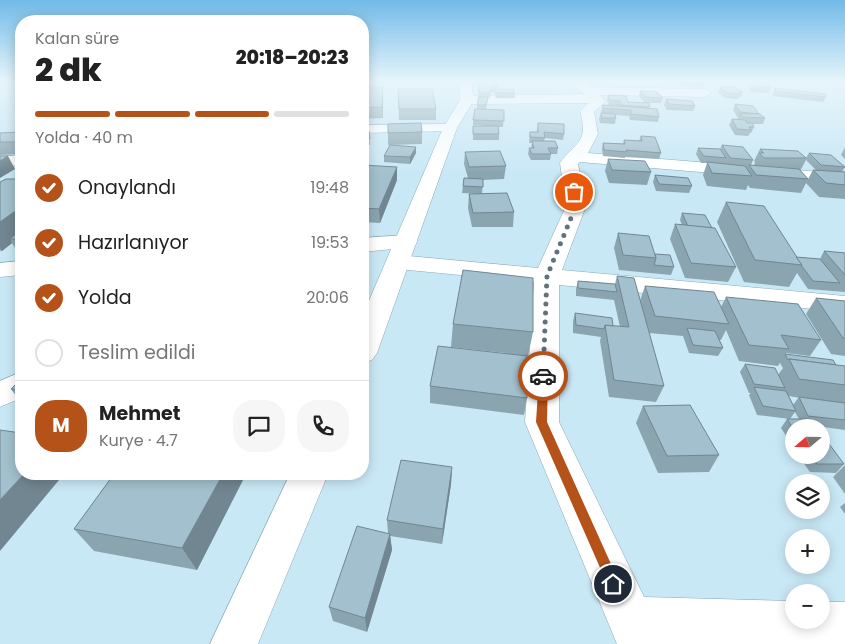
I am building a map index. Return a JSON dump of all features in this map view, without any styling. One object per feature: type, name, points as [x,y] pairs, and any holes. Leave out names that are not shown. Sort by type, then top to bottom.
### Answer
[{"type":"street","points":[[369,335],[457,112]]},
{"type":"street","points":[[586,112],[591,124],[585,148],[569,163],[576,206],[547,276],[542,422],[635,632],[845,626]]},
{"type":"street","points":[[369,130],[450,128]]},
{"type":"street","points":[[575,157],[845,179]]},
{"type":"street","points":[[0,162],[15,161]]},
{"type":"street","points":[[369,246],[547,276],[845,304]]},
{"type":"street","points":[[0,270],[15,269]]},
{"type":"street","points":[[0,395],[15,387]]},
{"type":"street","points":[[234,644],[306,480]]},
{"type":"building","points":[[474,112],[504,112],[504,121],[473,120]]},
{"type":"building","points":[[631,112],[658,112],[659,117],[631,114]]},
{"type":"building","points":[[741,112],[758,112],[759,114]]},
{"type":"building","points":[[601,113],[615,114],[616,118],[602,118]]},
{"type":"building","points":[[739,114],[760,114],[765,118],[743,117]]},
{"type":"building","points":[[732,119],[745,120],[747,123],[752,123],[754,127],[749,127],[751,130],[737,129]]},
{"type":"building","points":[[421,123],[422,132],[388,133],[388,124]]},
{"type":"building","points":[[538,123],[564,124],[564,134],[544,132],[545,138],[530,137],[530,132],[538,132]]},
{"type":"building","points":[[473,126],[498,126],[499,134],[473,134]]},
{"type":"building","points":[[15,132],[15,142],[0,142],[0,133]]},
{"type":"building","points":[[641,136],[655,137],[661,153],[604,150],[603,143],[625,144],[624,140],[642,141]]},
{"type":"building","points":[[532,141],[555,141],[558,148],[548,148],[551,154],[532,154],[529,148],[534,148]]},
{"type":"building","points":[[390,145],[416,147],[410,157],[384,156]]},
{"type":"building","points":[[722,145],[743,147],[753,160],[730,158]]},
{"type":"building","points":[[698,148],[720,149],[726,158],[704,156]]},
{"type":"building","points":[[760,149],[798,151],[806,158],[764,158],[759,153],[764,153]]},
{"type":"building","points":[[500,151],[506,166],[469,167],[465,152]]},
{"type":"building","points":[[809,153],[831,155],[845,167],[821,165]]},
{"type":"building","points":[[0,156],[8,156],[0,161]]},
{"type":"building","points":[[608,159],[645,161],[651,172],[612,170]]},
{"type":"building","points":[[707,162],[745,166],[752,176],[712,173]]},
{"type":"building","points":[[369,165],[397,167],[379,209],[369,208]]},
{"type":"building","points":[[749,165],[799,169],[808,179],[756,175]]},
{"type":"building","points":[[813,170],[845,172],[845,185],[826,183]]},
{"type":"building","points":[[655,175],[688,178],[692,186],[659,184]]},
{"type":"building","points":[[464,178],[483,179],[483,187],[463,186]]},
{"type":"building","points":[[6,179],[15,179],[15,211],[0,222],[0,182]]},
{"type":"building","points":[[507,193],[514,212],[473,213],[469,194]]},
{"type":"building","points":[[726,202],[764,206],[802,265],[755,260]]},
{"type":"building","points":[[682,213],[705,215],[712,228],[688,226]]},
{"type":"building","points":[[675,224],[715,228],[736,267],[691,263]]},
{"type":"building","points":[[618,233],[649,236],[656,258],[623,255]]},
{"type":"building","points":[[824,251],[845,253],[845,275]]},
{"type":"building","points":[[655,254],[670,255],[674,267],[654,265]]},
{"type":"building","points":[[796,257],[820,259],[840,283],[813,281]]},
{"type":"building","points":[[463,270],[533,278],[533,332],[453,324]]},
{"type":"building","points":[[617,276],[634,278],[664,386],[614,380],[605,325],[629,327]]},
{"type":"building","points":[[578,281],[615,284],[617,292],[578,288]]},
{"type":"building","points":[[645,286],[714,292],[729,324],[655,316]]},
{"type":"building","points":[[726,297],[798,304],[821,340],[781,335],[789,349],[749,345]]},
{"type":"building","points":[[816,298],[845,301],[845,338],[843,338]]},
{"type":"building","points":[[575,313],[612,318],[613,326],[605,325],[604,329],[576,325]]},
{"type":"building","points":[[687,328],[715,331],[723,348],[693,345]]},
{"type":"building","points":[[438,346],[527,356],[527,398],[430,386]]},
{"type":"building","points":[[785,354],[833,360],[836,365],[788,360]]},
{"type":"building","points":[[789,359],[845,366],[845,385],[799,379]]},
{"type":"building","points":[[745,364],[775,368],[785,388],[754,384]]},
{"type":"building","points":[[754,387],[786,391],[796,411],[763,406]]},
{"type":"building","points":[[799,397],[845,403],[845,420],[808,416]]},
{"type":"building","points":[[690,405],[719,455],[667,456],[643,406]]},
{"type":"building","points":[[0,430],[15,432],[15,480],[18,480],[0,500]]},
{"type":"building","points":[[830,445],[844,464],[830,464]]},
{"type":"building","points":[[401,460],[452,467],[443,529],[387,520]]},
{"type":"building","points":[[110,480],[220,480],[182,548],[74,529]]},
{"type":"building","points":[[357,526],[390,534],[365,618],[329,607]]},
{"type":"way so far","points":[[543,376],[547,276],[576,206],[574,192]]},
{"type":"route","points":[[543,376],[542,422],[613,584]]}]
